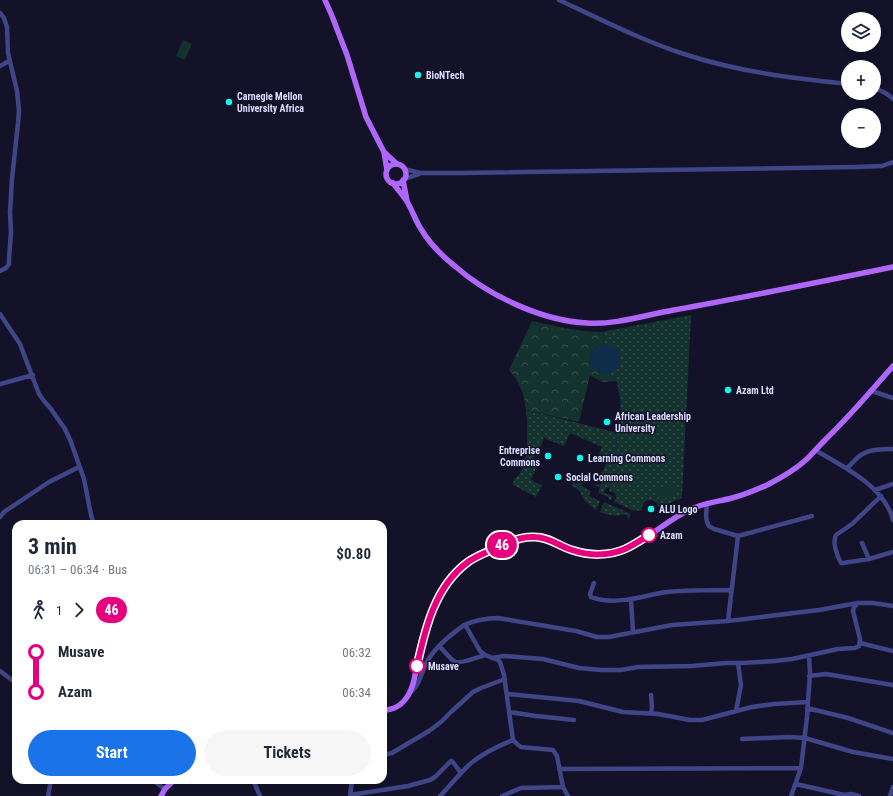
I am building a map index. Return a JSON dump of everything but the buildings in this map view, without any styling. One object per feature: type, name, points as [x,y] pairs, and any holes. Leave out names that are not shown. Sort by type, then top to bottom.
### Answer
[{"type":"main road","points":[[326,0],[347,55],[366,117],[384,152],[388,179],[407,201],[426,236],[449,261],[472,280],[506,300],[556,318],[572,322],[595,324],[613,322],[787,289],[893,267]]},
{"type":"main road","points":[[384,152],[404,169],[406,176],[404,179],[407,201]]},
{"type":"main road","points":[[387,170],[391,166],[397,164]]},
{"type":"main road","points":[[393,183],[400,183],[404,179]]},
{"type":"main road","points":[[387,710],[399,706],[409,694],[414,679],[422,640],[442,589],[459,569],[469,562],[516,539],[528,537],[543,538],[572,550],[584,553],[597,555],[610,553],[625,549],[640,541],[687,511],[707,503],[749,493],[767,485],[788,473],[807,459],[840,426],[893,366]]},
{"type":"main road","points":[[161,796],[170,784]]},
{"type":"street","points":[[559,0],[642,38],[694,57],[751,72],[841,83]]},
{"type":"street","points":[[0,13],[4,18],[7,27],[8,53],[17,91],[18,111],[10,212],[11,232],[9,264],[6,268],[0,271]]},
{"type":"street","points":[[0,66],[10,60]]},
{"type":"street","points":[[881,92],[893,99]]},
{"type":"street","points":[[404,169],[421,173],[504,173],[855,167],[882,166],[893,162]]},
{"type":"street","points":[[404,179],[421,173]]},
{"type":"street","points":[[0,314],[20,344],[39,394],[65,429],[71,442],[84,479],[93,520]]},
{"type":"street","points":[[0,384],[33,376]]},
{"type":"street","points":[[870,391],[893,398]]},
{"type":"street","points":[[847,468],[862,454],[878,450],[893,449]]},
{"type":"street","points":[[815,450],[847,468],[875,490],[891,509],[893,520]]},
{"type":"street","points":[[0,517],[4,512],[49,482],[79,467]]},
{"type":"street","points":[[875,490],[893,484]]},
{"type":"street","points":[[881,496],[835,538],[834,541],[841,563],[869,559],[893,552]]},
{"type":"street","points":[[707,503],[706,516],[709,526],[714,529],[738,536],[812,516]]},
{"type":"street","points":[[728,620],[738,536]]},
{"type":"street","points":[[862,543],[869,559]]},
{"type":"street","points":[[594,583],[590,594],[591,597],[593,599],[607,600],[632,599],[671,592],[731,590]]},
{"type":"street","points":[[632,599],[633,632]]},
{"type":"street","points":[[409,694],[418,683],[427,662],[439,646],[449,636],[464,625],[475,620],[498,618],[576,631],[597,637],[609,637],[672,625],[819,610],[858,603],[873,603],[893,606]]},
{"type":"street","points":[[492,658],[504,656],[543,659],[579,668],[621,670],[638,667],[692,666],[775,661],[809,656],[859,646],[860,639],[853,612],[854,607],[858,603]]},
{"type":"street","points":[[464,625],[480,651],[484,655],[500,662],[505,679],[513,740],[521,747],[553,750],[557,756],[563,787],[568,796]]},
{"type":"street","points":[[860,643],[893,651]]},
{"type":"street","points":[[439,646],[454,662],[484,655]]},
{"type":"street","points":[[790,796],[801,768],[810,676],[809,656]]},
{"type":"street","points":[[736,711],[741,685],[738,663]]},
{"type":"street","points":[[0,671],[12,680]]},
{"type":"street","points":[[810,676],[826,674],[893,685]]},
{"type":"street","points":[[387,754],[392,753],[429,731],[441,722],[473,692],[505,679]]},
{"type":"street","points":[[507,694],[579,701],[623,712],[651,713],[690,720],[702,720],[759,706],[808,702]]},
{"type":"street","points":[[651,695],[651,713]]},
{"type":"street","points":[[807,708],[848,718],[893,733]]},
{"type":"street","points":[[509,712],[574,720]]},
{"type":"street","points":[[742,739],[789,737],[805,738],[853,752],[893,759]]},
{"type":"street","points":[[440,796],[471,763],[495,748],[513,740]]},
{"type":"street","points":[[352,784],[350,796],[408,786],[430,780],[451,761],[461,773]]},
{"type":"street","points":[[559,769],[801,768]]},
{"type":"street","points":[[48,796],[51,784]]},
{"type":"street","points":[[158,784],[165,789]]},
{"type":"street","points":[[255,784],[260,796]]},
{"type":"street","points":[[796,784],[844,795],[851,794],[859,796]]},
{"type":"street","points":[[502,796],[521,788],[563,787]]},
{"type":"street","points":[[890,796],[893,787]]},
{"type":"green space","points":[[183,40],[192,44],[185,60],[176,56]]},
{"type":"green space","points":[[691,315],[682,498],[670,503],[660,510],[655,501],[645,501],[642,506],[642,510],[636,511],[614,502],[616,498],[615,493],[609,491],[610,488],[606,487],[604,493],[613,496],[611,500],[608,499],[608,497],[598,493],[600,487],[593,485],[602,484],[596,476],[600,477],[607,461],[598,457],[602,447],[570,433],[564,446],[544,438],[538,453],[536,453],[532,464],[537,466],[531,480],[542,485],[536,497],[513,485],[514,479],[519,475],[523,467],[527,451],[526,410],[618,433],[621,402],[617,381],[613,371],[619,353],[613,347],[604,344],[602,332]]},
{"type":"green space","points":[[532,321],[575,330],[602,332],[604,344],[597,346],[591,352],[590,362],[600,373],[605,374],[613,371],[617,381],[602,382],[590,375],[579,422],[526,410],[521,388],[509,370]]},
{"type":"green space","points":[[580,481],[583,482],[581,486],[591,491],[589,496],[600,501],[596,510],[585,501],[579,490],[572,486],[573,482],[579,484]]},
{"type":"green space","points":[[673,485],[677,496],[659,500],[656,489]]},
{"type":"green space","points":[[604,502],[631,514],[629,518],[628,519],[627,514],[613,515],[600,512]]},
{"type":"water","points":[[605,344],[616,348],[620,359],[616,370],[605,374],[594,370],[590,359],[594,348]]},
{"type":"waterway","points":[[613,371],[617,381],[621,402],[616,440],[618,446],[613,459]]},
{"type":"bus line","name":"46","points":[[417,666],[422,640],[442,589],[459,569],[469,562],[502,545],[522,538],[543,538],[572,550],[597,555],[625,549],[649,535]]},
{"type":"place","name":"BioNTech","points":[[418,75]]},
{"type":"place","name":"Carnegie Mellon University Africa","points":[[229,102]]},
{"type":"place","name":"Azam Ltd","points":[[728,390]]},
{"type":"place","name":"African Leadership University","points":[[607,422]]},
{"type":"place","name":"Entreprise Commons","points":[[548,456]]},
{"type":"place","name":"Learning Commons","points":[[580,458]]},
{"type":"place","name":"Social Commons","points":[[558,477]]},
{"type":"place","name":"ALU Logo","points":[[651,509]]},
{"type":"place","name":"Azam","points":[[649,535]]},
{"type":"place","name":"Musave","points":[[417,666]]}]
